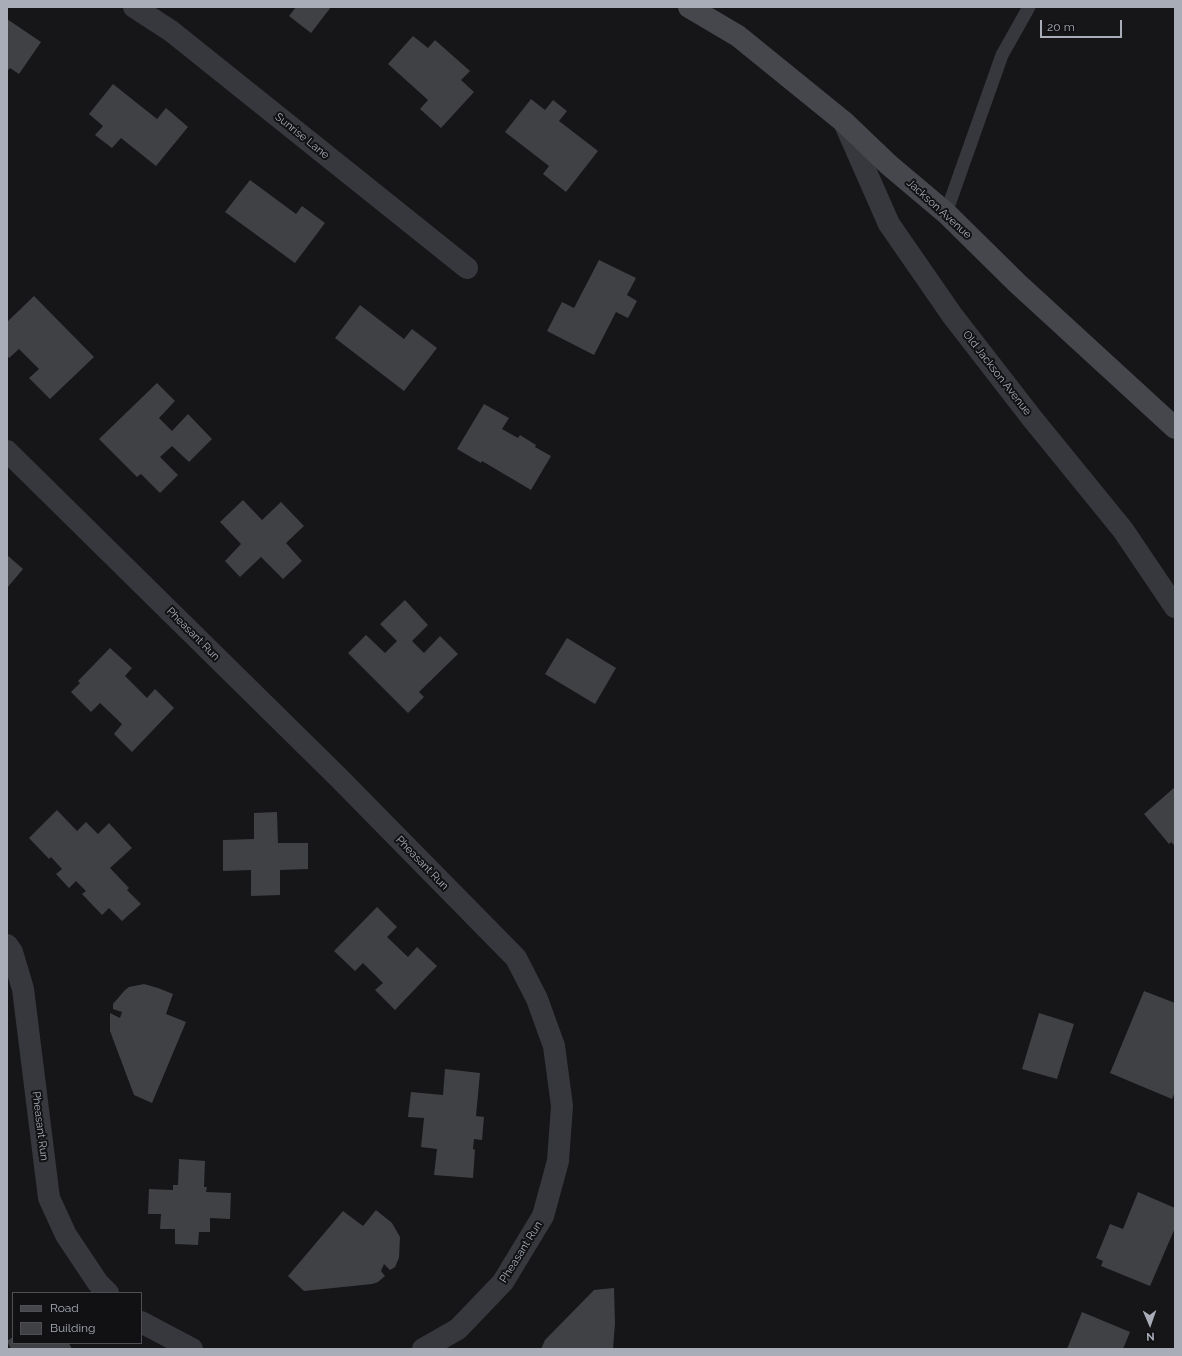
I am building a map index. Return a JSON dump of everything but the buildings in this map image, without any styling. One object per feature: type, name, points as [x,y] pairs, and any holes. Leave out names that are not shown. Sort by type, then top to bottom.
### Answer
[{"type":"main road","name":"Jackson Avenue","points":[[689,7],[738,36],[844,122],[888,165],[946,213],[1018,283],[1175,428]]},
{"type":"street","name":"Sunrise Lane","points":[[134,7],[171,31],[467,268]]},
{"type":"street","name":"Old Jackson Avenue","points":[[844,122],[889,224],[952,315],[1031,417],[1123,530],[1175,607]]},
{"type":"street","name":"Pheasant Run","points":[[7,451],[339,778],[516,958],[537,999],[554,1046],[562,1106],[558,1161],[543,1216],[503,1282],[458,1329],[423,1349]]},
{"type":"street","name":"Pheasant Run","points":[[7,945],[12,952],[23,989],[49,1198],[66,1235],[98,1283],[107,1292]]},
{"type":"street","points":[[142,1323],[192,1349]]},
{"type":"lane","points":[[946,213],[1002,55],[1029,7]]}]
